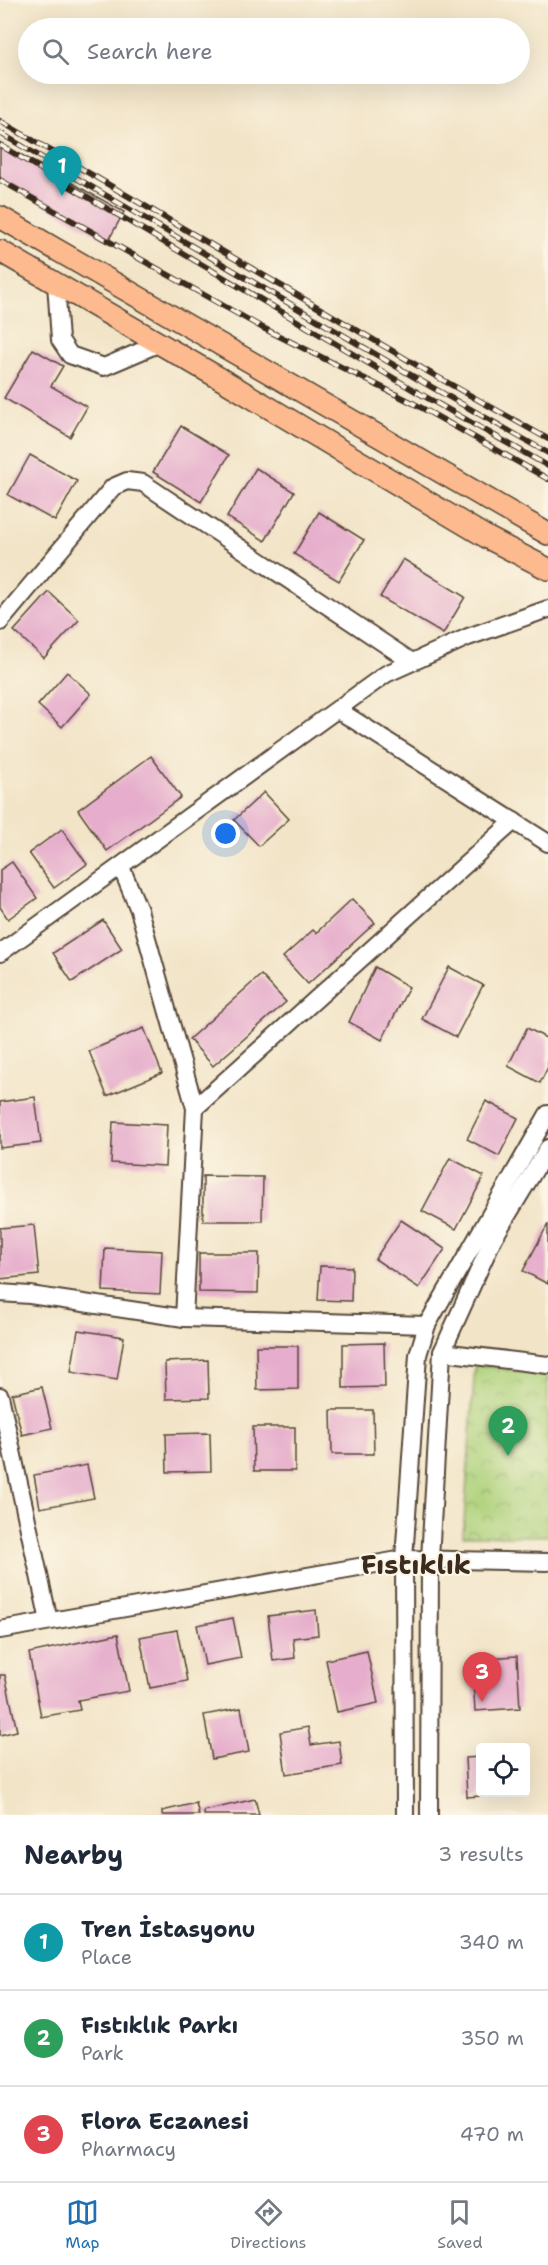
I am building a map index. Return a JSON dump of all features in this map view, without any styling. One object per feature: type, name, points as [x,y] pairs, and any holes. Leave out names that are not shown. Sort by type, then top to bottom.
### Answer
[{"type":"main road","points":[[0,217],[548,534]]},
{"type":"main road","points":[[0,251],[160,343],[488,538],[548,569]]},
{"type":"street","points":[[56,283],[60,340],[70,355],[104,367],[160,343]]},
{"type":"street","points":[[0,622],[113,487],[128,481],[143,483],[412,662]]},
{"type":"street","points":[[0,953],[386,674],[468,637],[548,609]]},
{"type":"street","points":[[338,710],[548,843]]},
{"type":"street","points":[[195,1108],[514,821]]},
{"type":"street","points":[[121,867],[140,910],[195,1108],[184,1318]]},
{"type":"street","points":[[405,1815],[404,1559],[418,1354],[427,1325],[548,1114]]},
{"type":"street","points":[[429,1815],[430,1559],[442,1352],[493,1239],[548,1148]]},
{"type":"street","points":[[0,1293],[30,1295],[184,1318],[427,1325]]},
{"type":"street","points":[[442,1352],[548,1365]]},
{"type":"street","points":[[0,1396],[49,1620]]},
{"type":"street","points":[[0,1630],[404,1559],[548,1563]]},
{"type":"green space","points":[[475,1364],[548,1376],[548,1536],[463,1536]]},
{"type":"building","points":[[0,143],[124,212],[108,241],[0,180]]},
{"type":"building","points":[[33,349],[63,366],[51,386],[87,407],[70,437],[4,398]]},
{"type":"building","points":[[181,426],[229,455],[201,502],[153,472]]},
{"type":"building","points":[[30,455],[77,481],[55,521],[8,495]]},
{"type":"building","points":[[256,468],[294,492],[265,541],[227,517]]},
{"type":"building","points":[[319,512],[364,540],[339,581],[294,554]]},
{"type":"building","points":[[403,559],[465,597],[443,634],[380,597]]},
{"type":"building","points":[[49,592],[79,620],[44,658],[14,631]]},
{"type":"building","points":[[67,672],[91,694],[62,727],[38,705]]},
{"type":"building","points":[[151,756],[181,797],[107,851],[78,810]]},
{"type":"building","points":[[264,792],[289,819],[259,846],[234,820]]},
{"type":"building","points":[[62,829],[87,864],[54,888],[29,853]]},
{"type":"building","points":[[12,862],[37,898],[8,919],[0,907],[0,870]]},
{"type":"building","points":[[352,899],[375,923],[308,984],[283,957],[313,930],[316,933]]},
{"type":"building","points":[[103,920],[122,949],[72,982],[53,953]]},
{"type":"building","points":[[375,967],[409,987],[382,1040],[349,1022]]},
{"type":"building","points":[[449,967],[483,985],[456,1037],[422,1019]]},
{"type":"building","points":[[261,975],[286,1002],[213,1066],[189,1039]]},
{"type":"building","points":[[144,1028],[162,1073],[107,1096],[89,1051]]},
{"type":"building","points":[[527,1028],[548,1039],[548,1067],[540,1083],[508,1066]]},
{"type":"building","points":[[35,1097],[41,1143],[0,1148],[0,1102]]},
{"type":"building","points":[[486,1101],[518,1118],[499,1156],[467,1139]]},
{"type":"building","points":[[113,1122],[167,1125],[165,1166],[111,1163]]},
{"type":"building","points":[[450,1158],[484,1176],[456,1229],[422,1211]]},
{"type":"building","points":[[203,1176],[263,1177],[262,1221],[203,1221]]},
{"type":"building","points":[[401,1220],[445,1249],[419,1288],[375,1259]]},
{"type":"building","points":[[548,1224],[548,1284],[523,1271]]},
{"type":"building","points":[[34,1225],[39,1275],[0,1279],[0,1228]]},
{"type":"building","points":[[105,1248],[162,1251],[160,1294],[103,1291]]},
{"type":"building","points":[[199,1253],[259,1253],[258,1293],[199,1292]]},
{"type":"building","points":[[320,1266],[352,1267],[351,1301],[318,1300]]},
{"type":"building","points":[[78,1330],[124,1337],[117,1380],[71,1372]]},
{"type":"building","points":[[384,1343],[385,1387],[343,1388],[343,1344]]},
{"type":"building","points":[[256,1346],[298,1346],[298,1389],[257,1390]]},
{"type":"building","points":[[208,1360],[209,1398],[166,1399],[165,1362]]},
{"type":"building","points":[[42,1387],[52,1428],[22,1435],[12,1394]]},
{"type":"building","points":[[331,1410],[373,1410],[374,1454],[332,1454]]},
{"type":"building","points":[[253,1427],[295,1427],[295,1471],[254,1471]]},
{"type":"building","points":[[210,1433],[211,1471],[167,1472],[166,1434]]},
{"type":"building","points":[[87,1465],[94,1498],[40,1508],[34,1475]]},
{"type":"building","points":[[316,1610],[318,1635],[293,1638],[295,1658],[273,1661],[268,1616]]},
{"type":"building","points":[[233,1618],[241,1658],[205,1665],[197,1625]]},
{"type":"building","points":[[177,1630],[187,1681],[150,1688],[140,1637]]},
{"type":"building","points":[[118,1634],[129,1691],[78,1700],[80,1710],[41,1717],[29,1653]]},
{"type":"building","points":[[367,1651],[378,1703],[337,1712],[326,1660]]},
{"type":"building","points":[[517,1656],[520,1708],[475,1711],[472,1659]]},
{"type":"building","points":[[0,1675],[5,1675],[17,1731],[0,1735]]},
{"type":"building","points":[[241,1708],[249,1752],[212,1759],[204,1715]]},
{"type":"building","points":[[308,1727],[311,1745],[339,1741],[342,1765],[286,1774],[280,1732]]},
{"type":"building","points":[[476,1757],[476,1796],[467,1797],[465,1758]]},
{"type":"building","points":[[255,1799],[259,1815],[204,1815],[204,1811]]},
{"type":"building","points":[[196,1803],[199,1815],[162,1815],[162,1811]]},
{"type":"railway","points":[[0,121],[425,370],[548,439]]},
{"type":"railway","points":[[0,133],[421,381],[548,453]]},
{"type":"railway","points":[[0,145],[417,392],[548,466]]},
{"type":"railway","points":[[0,180],[261,327],[413,403],[548,479]]},
{"type":"place","name":"Tren İstasyonu","points":[[62,196]]},
{"type":"place","name":"Fıstıklık Parkı","points":[[508,1456]]},
{"type":"place","name":"Flora Eczanesi","points":[[482,1702]]},
{"type":"district","name":"Fıstıklık","points":[[416,1564]]}]
